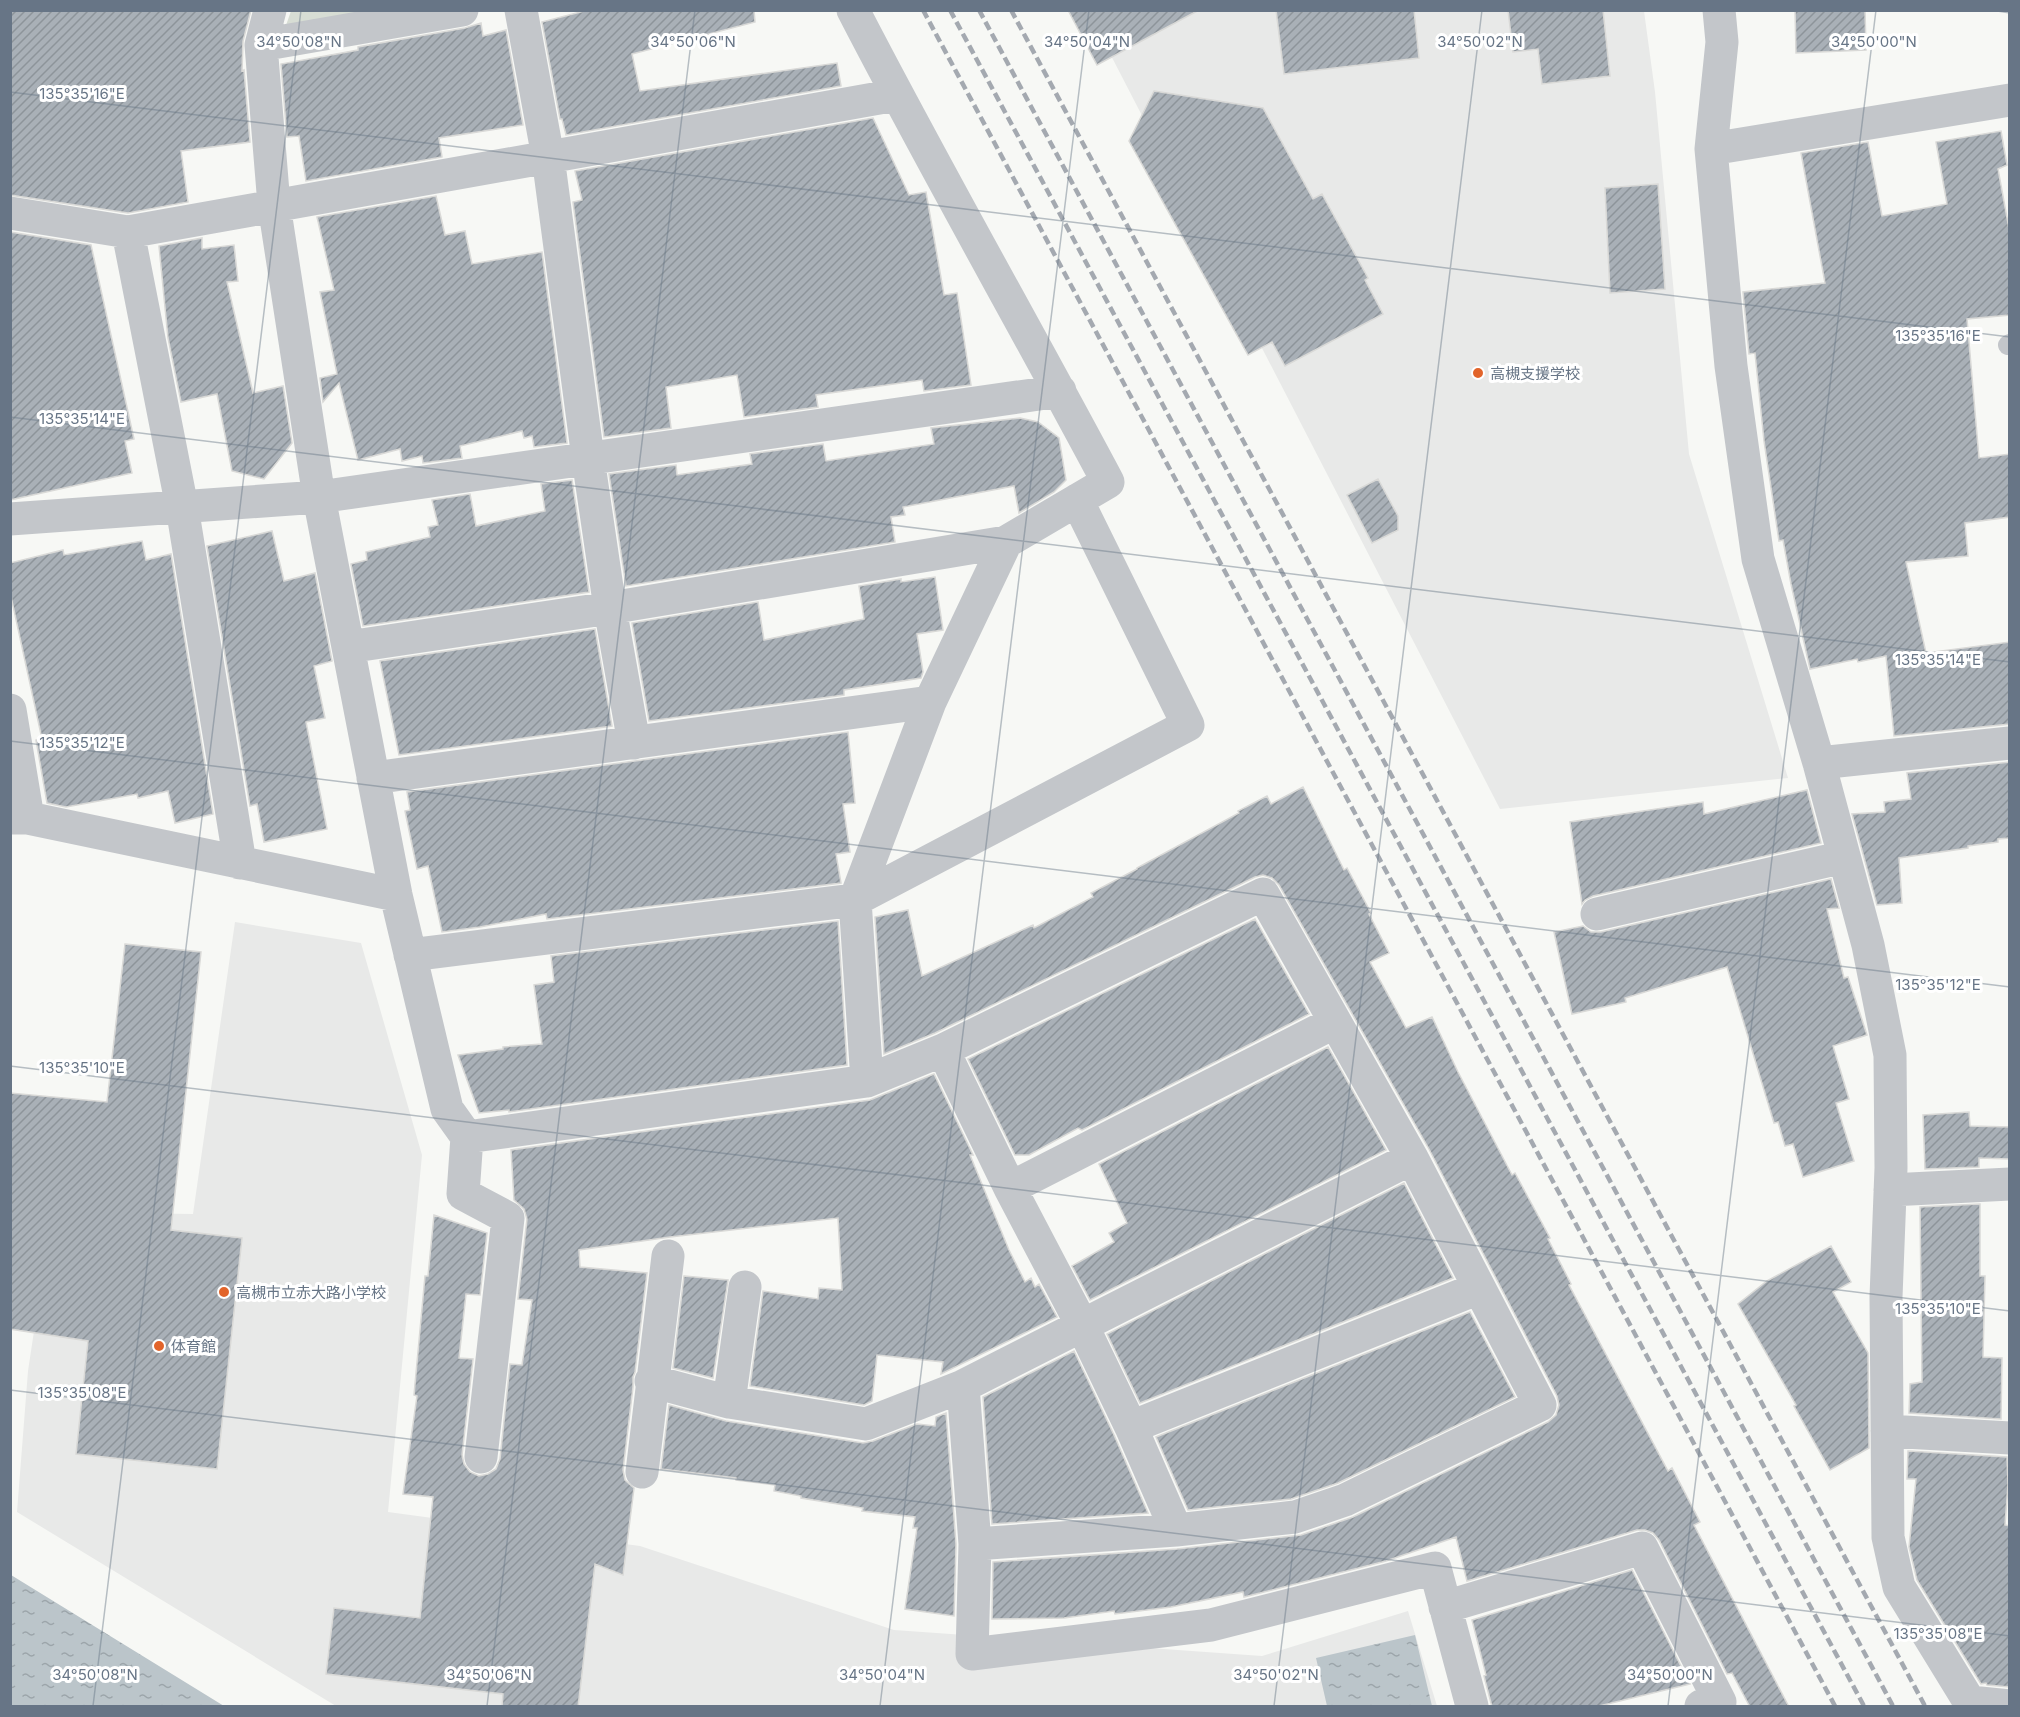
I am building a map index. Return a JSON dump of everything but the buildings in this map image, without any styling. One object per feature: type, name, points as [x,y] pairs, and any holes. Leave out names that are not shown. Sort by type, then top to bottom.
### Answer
[{"type":"street","points":[[270,10],[261,45],[274,205],[318,497],[396,895],[447,1110],[467,1137],[462,1194],[508,1218],[481,1457]]},
{"type":"street","points":[[261,45],[392,16],[462,10]]},
{"type":"street","points":[[521,10],[548,157],[610,608],[634,743]]},
{"type":"street","points":[[348,647],[610,608],[1006,542],[1108,482],[852,10]]},
{"type":"street","points":[[1719,10],[1722,42],[1711,149],[1731,366],[1758,559],[1819,762],[1868,945],[1890,1055],[1890,1190],[1886,1297],[1888,1537],[1899,1587],[1971,1704],[2010,1706]]},
{"type":"street","points":[[10,213],[128,232],[897,95]]},
{"type":"street","points":[[1711,149],[2010,100]]},
{"type":"street","points":[[128,232],[182,507],[240,863]]},
{"type":"street","points":[[10,519],[318,497],[1060,391]]},
{"type":"street","points":[[410,955],[855,900],[1188,725],[1077,500]]},
{"type":"street","points":[[867,1081],[855,900],[930,702],[1006,542]]},
{"type":"street","points":[[373,778],[930,702]]},
{"type":"street","points":[[10,710],[19,818],[396,895]]},
{"type":"street","points":[[1819,762],[2010,743]]},
{"type":"street","points":[[1598,914],[1844,857]]},
{"type":"street","points":[[467,1137],[867,1081],[943,1050],[1263,894],[1412,1158],[1540,1405],[1346,1500],[1294,1517],[1176,1530],[975,1544]]},
{"type":"street","points":[[1010,1188],[1335,1022]]},
{"type":"street","points":[[943,1050],[1010,1188],[1083,1327],[1131,1427],[1176,1530]]},
{"type":"street","points":[[651,1381],[729,1402],[866,1424],[963,1386],[1412,1158]]},
{"type":"street","points":[[1890,1190],[2010,1184]]},
{"type":"street","points":[[642,1472],[651,1381],[668,1256]]},
{"type":"street","points":[[729,1402],[745,1287]]},
{"type":"street","points":[[1131,1427],[1479,1288]]},
{"type":"street","points":[[963,1386],[975,1544],[972,1654],[1211,1625],[1435,1568],[1472,1707]]},
{"type":"street","points":[[1887,1431],[2010,1438]]},
{"type":"street","points":[[1445,1606],[1642,1548],[1720,1702],[1701,1707]]},
{"type":"shaded area","name":"高槻支援学校","points":[[1088,11],[1644,11],[1655,92],[1689,454],[1788,778],[1500,809]]},
{"type":"shaded area","name":"高槻市立赤大路小学校","points":[[235,922],[361,943],[422,1155],[388,1512],[640,1546],[894,1630],[1262,1656],[1408,1611],[1437,1706],[336,1706],[17,1512],[28,1371],[52,1212],[193,1214]]},
{"type":"green space","points":[[374,10],[284,31],[291,11]]},
{"type":"water","points":[[11,1575],[224,1706],[11,1706]]},
{"type":"water","points":[[1415,1635],[1432,1706],[1327,1706],[1316,1658]]},
{"type":"railway","points":[[923,10],[1835,1706]]},
{"type":"railway","points":[[950,10],[1864,1706]]},
{"type":"railway","points":[[979,10],[1893,1706]]},
{"type":"railway","points":[[1011,10],[1925,1706]]},
{"type":"place","name":"高槻支援学校","points":[[1478,373]]},
{"type":"place","name":"高槻市立赤大路小学校","points":[[224,1292]]},
{"type":"place","name":"体育館","points":[[159,1346]]}]
